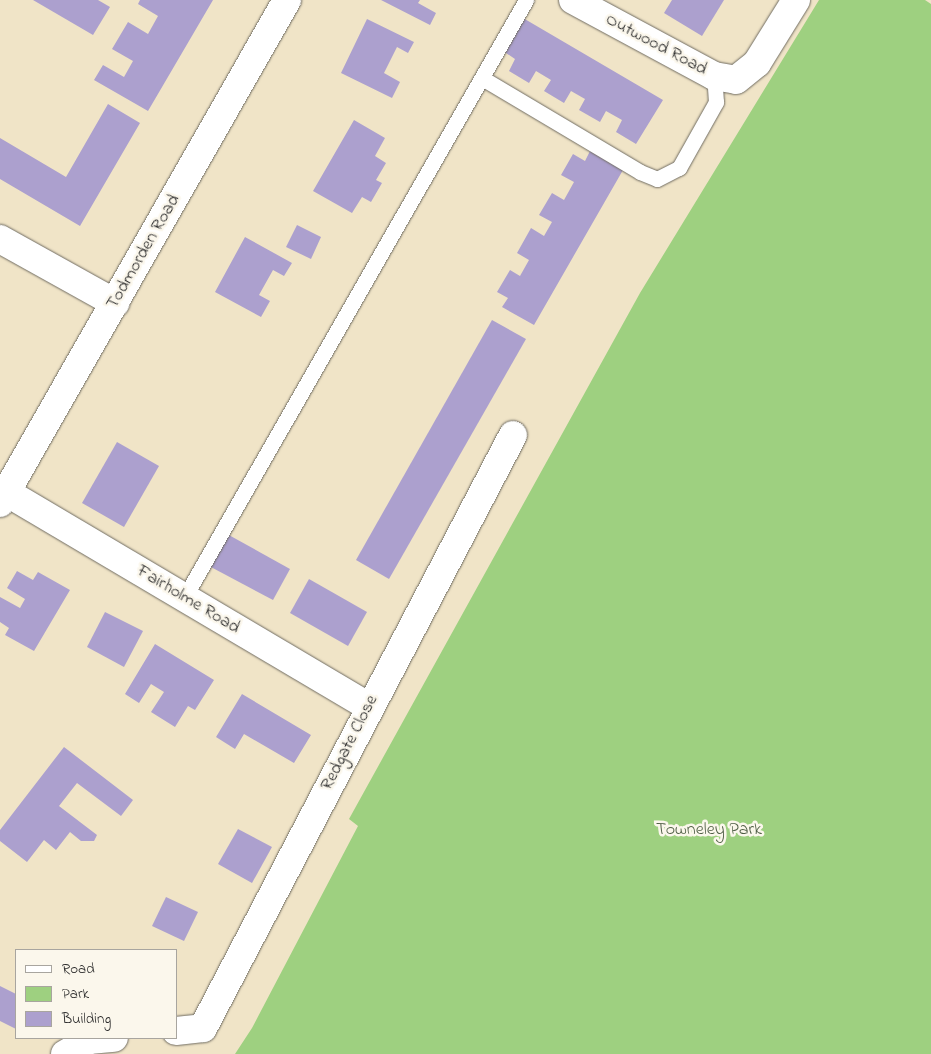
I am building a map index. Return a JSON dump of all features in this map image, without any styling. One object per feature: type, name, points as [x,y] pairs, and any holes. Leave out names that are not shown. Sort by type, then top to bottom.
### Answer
[{"type":"main road","name":"Todmorden Road","points":[[3,498],[287,0]]},
{"type":"main road","points":[[714,76],[736,80],[757,63],[796,0]]},
{"type":"main road","name":"Outwood Road","points":[[582,2],[714,76]]},
{"type":"main road","points":[[0,239],[115,304]]},
{"type":"main road","name":"Redgate Close","points":[[178,1031],[203,1028],[369,707],[513,435]]},
{"type":"main road","name":"Fairholme Road","points":[[3,498],[184,598],[369,707]]},
{"type":"main road","points":[[65,1054],[89,1040],[102,1039]]},
{"type":"lane","points":[[184,598],[526,0]]},
{"type":"lane","points":[[482,78],[640,172],[657,179],[679,168],[716,102],[714,76]]},
{"type":"green space","name":"Towneley Park","points":[[819,0],[925,0],[931,4],[931,1054],[235,1054],[252,1028],[358,826],[349,819],[640,293]]},
{"type":"building","points":[[33,0],[98,0],[110,7],[93,35]]},
{"type":"building","points":[[140,0],[213,0],[148,111],[94,80],[103,65],[124,77],[133,61],[112,49],[128,22],[148,34],[158,16],[138,4]]},
{"type":"building","points":[[381,0],[420,0],[418,3],[436,13],[430,25]]},
{"type":"building","points":[[672,0],[724,0],[702,36],[664,13]]},
{"type":"building","points":[[523,18],[663,100],[636,144],[616,132],[622,120],[606,111],[600,122],[579,110],[585,99],[571,91],[564,103],[544,91],[551,80],[536,71],[529,83],[509,71],[515,59],[503,51]]},
{"type":"building","points":[[367,19],[414,42],[408,53],[397,47],[384,73],[400,82],[392,98],[341,73]]},
{"type":"building","points":[[108,104],[140,123],[80,226],[0,179],[0,138],[66,177]]},
{"type":"building","points":[[354,120],[385,138],[375,156],[386,163],[376,180],[382,183],[371,202],[362,197],[352,213],[313,191]]},
{"type":"building","points":[[590,151],[623,170],[534,325],[502,307],[508,298],[497,292],[510,270],[520,276],[529,260],[517,253],[531,228],[544,236],[552,222],[539,215],[552,193],[564,200],[574,182],[561,175],[573,154],[585,161]]},
{"type":"building","points":[[297,225],[321,237],[311,259],[286,247]]},
{"type":"building","points":[[245,237],[292,263],[284,276],[273,270],[259,295],[270,301],[261,317],[215,292]]},
{"type":"building","points":[[492,320],[526,339],[389,579],[356,560]]},
{"type":"building","points":[[117,442],[159,466],[124,527],[82,503]]},
{"type":"building","points":[[227,534],[290,569],[273,600],[209,566]]},
{"type":"building","points":[[17,571],[33,580],[38,572],[70,590],[34,651],[5,635],[9,628],[0,622],[0,597],[20,608],[25,599],[7,588]]},
{"type":"building","points":[[309,579],[367,612],[348,646],[290,613]]},
{"type":"building","points":[[105,612],[143,631],[124,667],[87,647]]},
{"type":"building","points":[[155,644],[214,680],[195,710],[188,706],[175,727],[151,712],[164,692],[151,684],[139,703],[125,694]]},
{"type":"building","points":[[242,694],[311,735],[294,763],[244,734],[235,749],[216,737]]},
{"type":"building","points":[[64,747],[133,800],[121,816],[77,783],[59,806],[97,835],[94,841],[81,841],[70,832],[56,850],[44,840],[27,862],[0,841],[0,830]]},
{"type":"building","points":[[238,829],[272,847],[252,883],[218,864]]},
{"type":"building","points":[[166,897],[198,912],[184,941],[152,926]]},
{"type":"building","points":[[0,986],[15,994],[15,1028],[0,1021]]}]
